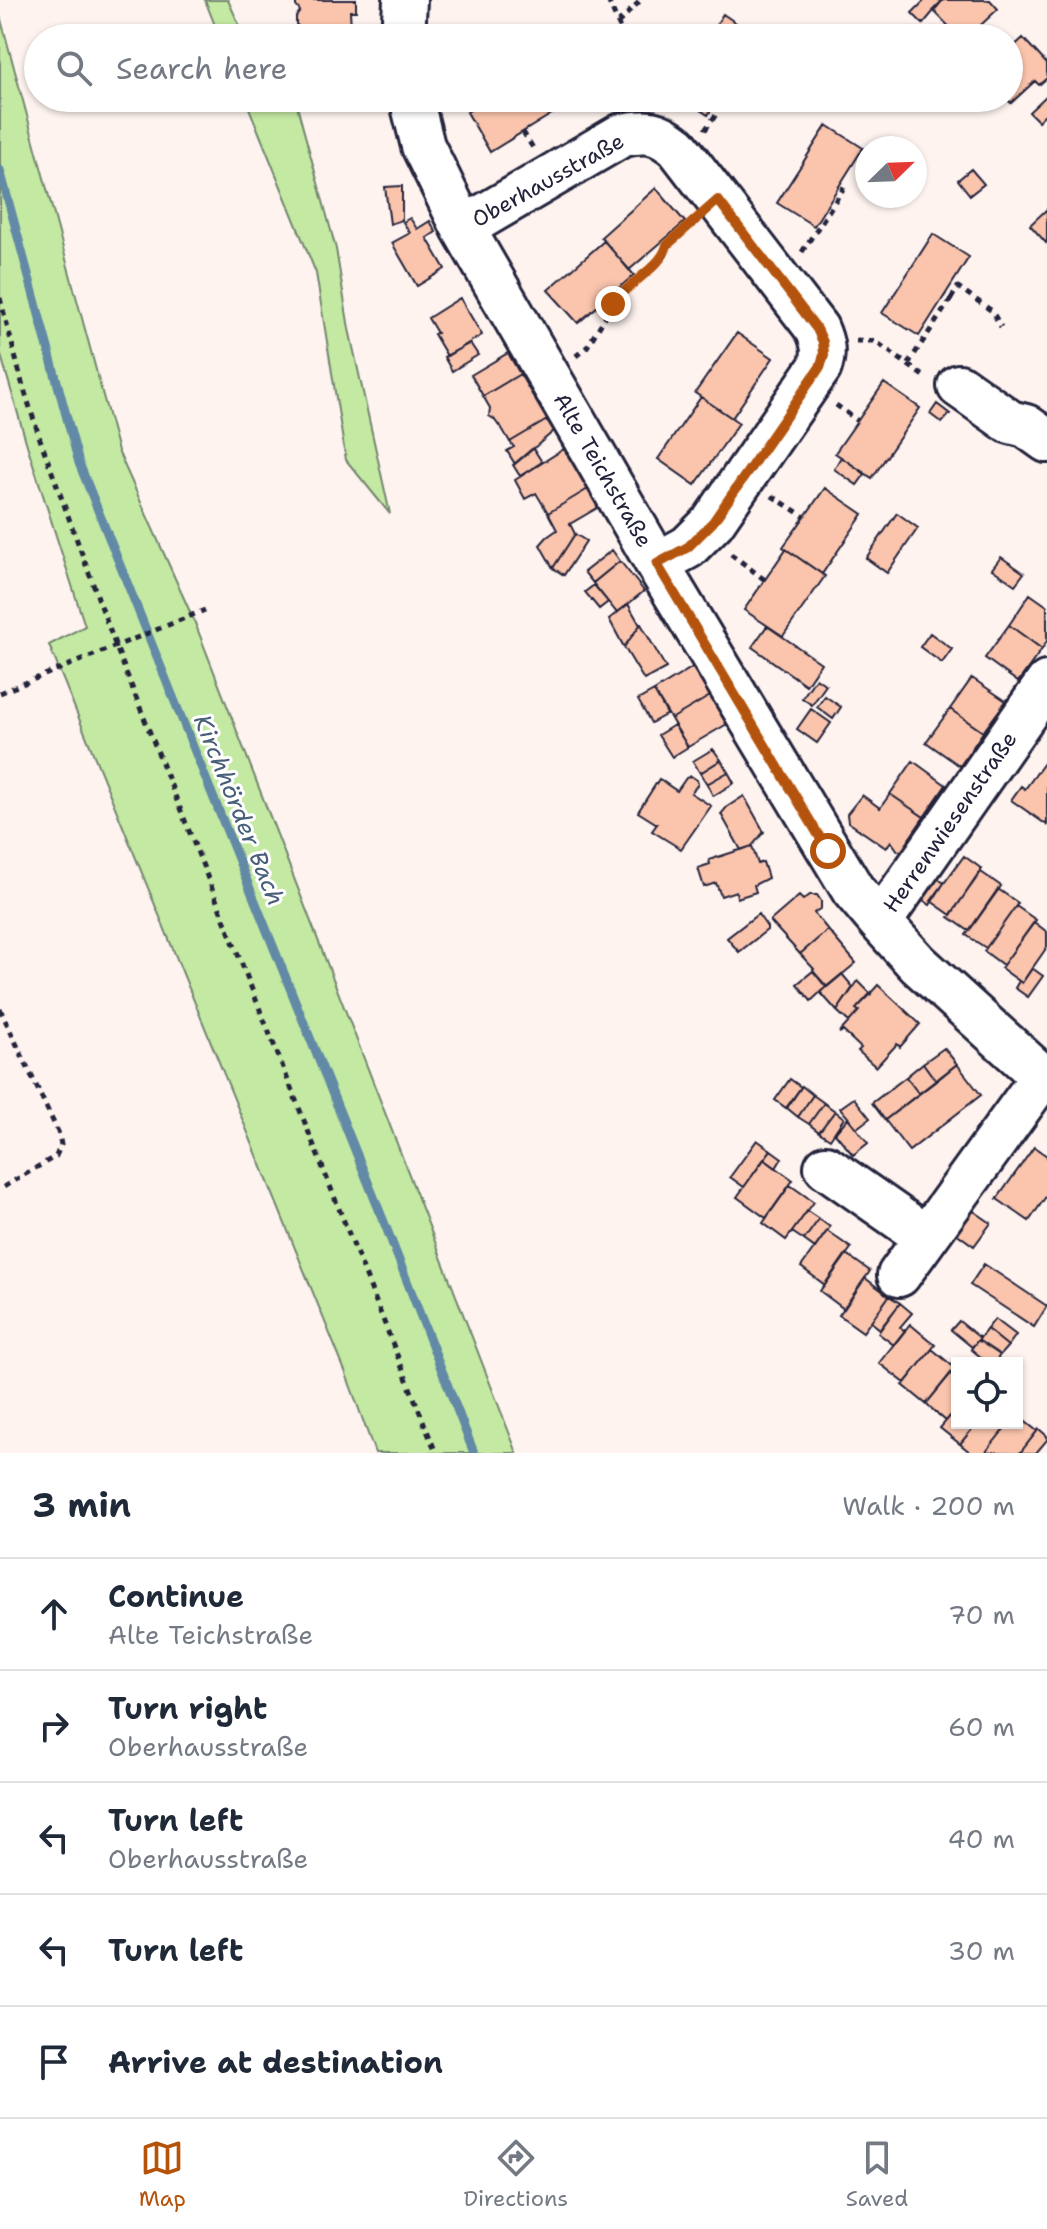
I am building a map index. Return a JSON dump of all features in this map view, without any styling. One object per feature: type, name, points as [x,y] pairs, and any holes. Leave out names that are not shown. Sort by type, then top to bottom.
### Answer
[{"type":"street","points":[[404,24],[405,0]]},
{"type":"street","name":"Alte Teichstraße","points":[[414,112],[423,146],[463,228],[657,564],[853,890],[918,964],[1044,1079],[899,1275]]},
{"type":"street","name":"Oberhausstraße","points":[[463,228],[622,135],[653,132],[677,147],[802,308],[823,342]]},
{"type":"street","points":[[657,564],[688,547],[713,522],[820,367],[824,355],[823,342]]},
{"type":"street","points":[[959,386],[1010,422],[1026,426],[1047,441]]},
{"type":"street","name":"Herrenwiesenstraße","points":[[880,922],[1047,683]]},
{"type":"street","points":[[826,1167],[926,1237]]},
{"type":"path","points":[[608,0],[618,23],[641,0]]},
{"type":"path","points":[[705,131],[718,112]]},
{"type":"path","points":[[800,254],[843,189],[839,187]]},
{"type":"path","points":[[576,356],[587,347],[618,296],[665,255],[667,245],[718,200]]},
{"type":"path","points":[[657,246],[665,255]]},
{"type":"path","points":[[908,364],[948,297],[958,287],[992,311],[1001,327]]},
{"type":"path","points":[[0,298],[40,439],[116,647],[436,1453]]},
{"type":"path","points":[[607,298],[613,304]]},
{"type":"path","points":[[823,342],[875,341],[951,396],[959,386]]},
{"type":"path","points":[[834,403],[858,421]]},
{"type":"path","points":[[770,494],[805,517]]},
{"type":"path","points":[[728,552],[765,580]]},
{"type":"path","points":[[0,693],[205,610]]},
{"type":"path","points":[[0,1009],[59,1134],[61,1145],[56,1156],[0,1189]]},
{"type":"green space","points":[[205,0],[228,0],[239,24],[214,24]]},
{"type":"green space","points":[[0,16],[118,451],[195,623],[517,1453],[375,1453],[345,1371],[49,645],[85,626],[0,352]]},
{"type":"green space","points":[[251,112],[299,112],[336,249],[349,329],[390,514],[346,460],[316,273]]},
{"type":"building","points":[[296,0],[356,0],[356,11],[350,11],[351,24],[296,24],[300,11]]},
{"type":"building","points":[[925,0],[943,0],[923,24],[912,13]]},
{"type":"building","points":[[943,0],[990,0],[998,9],[982,24],[946,24],[933,10]]},
{"type":"building","points":[[723,14],[738,24],[717,24]]},
{"type":"building","points":[[1023,38],[1047,64],[1047,78],[1039,85],[1035,81],[1023,92]]},
{"type":"building","points":[[1047,95],[1047,112],[1038,121],[1029,112]]},
{"type":"building","points":[[467,112],[555,112],[490,152]]},
{"type":"building","points":[[827,125],[855,143],[855,161],[814,226],[777,203]]},
{"type":"building","points":[[971,169],[984,184],[970,195],[958,180]]},
{"type":"building","points":[[402,186],[402,220],[390,224],[385,187]]},
{"type":"building","points":[[656,188],[685,222],[629,270],[601,237]]},
{"type":"building","points":[[1047,209],[1047,241],[1046,243],[1030,225]]},
{"type":"building","points":[[410,218],[417,229],[430,221],[436,232],[427,238],[445,269],[417,286],[392,243],[410,233],[403,222]]},
{"type":"building","points":[[933,234],[969,257],[919,336],[882,313]]},
{"type":"building","points":[[604,241],[634,275],[578,323],[548,290]]},
{"type":"building","points":[[460,298],[482,335],[447,356],[428,318]]},
{"type":"building","points":[[737,333],[773,358],[732,418],[695,393]]},
{"type":"building","points":[[470,343],[478,355],[452,371],[444,357]]},
{"type":"building","points":[[508,353],[520,374],[483,396],[471,375]]},
{"type":"building","points":[[520,374],[547,420],[510,442],[500,425],[489,416],[490,408],[483,396]]},
{"type":"building","points":[[884,383],[920,408],[872,478],[835,453]]},
{"type":"building","points":[[701,397],[739,423],[695,485],[658,459]]},
{"type":"building","points":[[937,404],[950,414],[942,423],[930,414]]},
{"type":"building","points":[[547,420],[554,431],[515,464],[507,451],[514,447],[510,442]]},
{"type":"building","points":[[533,448],[542,462],[520,476],[513,465]]},
{"type":"building","points":[[564,449],[588,489],[548,513],[536,493],[525,499],[515,480]]},
{"type":"building","points":[[841,457],[865,474],[857,485],[834,469]]},
{"type":"building","points":[[825,488],[863,514],[822,574],[783,547]]},
{"type":"building","points":[[588,489],[599,507],[570,524],[575,534],[553,568],[540,545],[557,530],[548,513]]},
{"type":"building","points":[[897,513],[918,528],[887,573],[866,558]]},
{"type":"building","points":[[575,534],[586,541],[564,575],[553,568]]},
{"type":"building","points":[[786,549],[825,576],[783,636],[744,610]]},
{"type":"building","points":[[612,550],[620,561],[593,583],[584,572]]},
{"type":"building","points":[[1001,557],[1024,573],[1015,585],[992,569]]},
{"type":"building","points":[[620,561],[644,591],[617,613],[593,583]]},
{"type":"building","points":[[594,585],[608,602],[599,609],[585,592]]},
{"type":"building","points":[[1030,594],[1047,606],[1047,641],[1042,649],[1009,625]]},
{"type":"building","points":[[628,604],[640,625],[624,647],[609,619]]},
{"type":"building","points":[[641,624],[666,668],[644,680],[624,647]]},
{"type":"building","points":[[1009,625],[1042,649],[1018,682],[985,658]]},
{"type":"building","points":[[767,626],[821,663],[806,685],[752,647]]},
{"type":"building","points":[[930,633],[952,649],[942,663],[920,647]]},
{"type":"building","points":[[693,667],[710,696],[671,719],[654,691]]},
{"type":"building","points":[[816,678],[826,685],[812,705],[802,698]]},
{"type":"building","points":[[972,678],[1006,701],[983,732],[950,709]]},
{"type":"building","points":[[654,691],[667,714],[651,723],[638,700]]},
{"type":"building","points":[[710,696],[727,724],[688,747],[671,719]]},
{"type":"building","points":[[825,696],[841,707],[833,719],[817,707]]},
{"type":"building","points":[[811,709],[831,723],[817,743],[797,729]]},
{"type":"building","points":[[950,709],[983,732],[960,766],[926,742]]},
{"type":"building","points":[[674,725],[688,747],[672,757],[658,735]]},
{"type":"building","points":[[713,749],[721,760],[700,773],[693,761]]},
{"type":"building","points":[[1047,759],[1047,825],[1011,800],[1021,786],[1025,789]]},
{"type":"building","points":[[721,760],[728,772],[707,784],[700,773]]},
{"type":"building","points":[[913,761],[946,785],[924,817],[890,794]]},
{"type":"building","points":[[728,772],[734,783],[713,796],[707,784]]},
{"type":"building","points":[[691,776],[698,784],[691,793],[711,806],[681,849],[652,831],[657,824],[638,812],[659,779],[677,791]]},
{"type":"building","points":[[890,794],[924,817],[905,850],[898,851],[891,841],[886,848],[848,822],[847,814],[862,795],[880,808]]},
{"type":"building","points":[[744,796],[764,832],[752,846],[741,850],[721,814]]},
{"type":"building","points":[[752,846],[758,864],[763,862],[768,878],[754,885],[756,892],[737,898],[736,891],[721,896],[716,883],[704,887],[698,868],[710,864],[709,860]]},
{"type":"building","points":[[964,856],[982,869],[951,915],[931,901]]},
{"type":"building","points":[[981,872],[1001,886],[969,931],[949,917]]},
{"type":"building","points":[[933,875],[944,883],[930,905],[918,896]]},
{"type":"building","points":[[998,889],[1018,903],[986,948],[966,935]]},
{"type":"building","points":[[817,895],[821,901],[821,908],[814,913],[828,930],[800,954],[770,921],[799,896],[803,900]]},
{"type":"building","points":[[1016,906],[1036,920],[1003,965],[984,951]]},
{"type":"building","points":[[758,914],[767,930],[739,952],[727,938]]},
{"type":"building","points":[[1034,922],[1047,932],[1047,947],[1022,983],[1001,968]]},
{"type":"building","points":[[828,930],[856,963],[827,987],[800,954]]},
{"type":"building","points":[[1032,968],[1043,976],[1028,997],[1015,988]]},
{"type":"building","points":[[813,971],[826,987],[811,1001],[797,984]]},
{"type":"building","points":[[842,974],[853,987],[837,1011],[820,992]]},
{"type":"building","points":[[858,981],[871,994],[856,1009],[859,1011],[849,1022],[837,1011]]},
{"type":"building","points":[[878,985],[920,1024],[900,1047],[897,1044],[876,1067],[858,1051],[861,1048],[843,1031],[839,1033]]},
{"type":"building","points":[[944,1048],[957,1064],[936,1081],[923,1063]]},
{"type":"building","points":[[923,1063],[936,1081],[919,1094],[906,1077]]},
{"type":"building","points":[[957,1064],[981,1095],[909,1151],[885,1120]]},
{"type":"building","points":[[906,1077],[919,1094],[885,1120],[872,1103]]},
{"type":"building","points":[[790,1079],[801,1087],[786,1108],[775,1100]]},
{"type":"building","points":[[802,1086],[813,1095],[798,1117],[787,1108]]},
{"type":"building","points":[[813,1095],[824,1103],[809,1124],[798,1117]]},
{"type":"building","points":[[854,1098],[870,1118],[857,1128],[840,1108]]},
{"type":"building","points":[[824,1103],[835,1111],[819,1132],[809,1124]]},
{"type":"building","points":[[835,1111],[844,1118],[830,1139],[819,1132]]},
{"type":"building","points":[[848,1118],[868,1143],[853,1155],[835,1133]]},
{"type":"building","points":[[757,1140],[771,1150],[744,1187],[730,1177]]},
{"type":"building","points":[[1034,1147],[1047,1156],[1047,1195],[1029,1221],[997,1199]]},
{"type":"building","points":[[771,1150],[782,1158],[776,1168],[764,1159]]},
{"type":"building","points":[[764,1159],[793,1180],[766,1218],[737,1197]]},
{"type":"building","points":[[790,1185],[814,1202],[786,1240],[763,1223]]},
{"type":"building","points":[[968,1207],[991,1223],[974,1246],[952,1230]]},
{"type":"building","points":[[807,1211],[819,1219],[804,1240],[792,1232]]},
{"type":"building","points":[[819,1219],[830,1227],[815,1248],[804,1240]]},
{"type":"building","points":[[827,1231],[851,1248],[825,1285],[801,1267]]},
{"type":"building","points":[[846,1254],[870,1271],[844,1309],[820,1291]]},
{"type":"building","points":[[984,1264],[1047,1306],[1034,1327],[970,1285]]},
{"type":"building","points":[[865,1278],[889,1296],[863,1332],[839,1315]]},
{"type":"building","points":[[889,1296],[900,1303],[880,1329],[871,1322]]},
{"type":"building","points":[[900,1303],[912,1313],[900,1327],[905,1331],[894,1345],[878,1333]]},
{"type":"building","points":[[995,1319],[1016,1335],[1008,1346],[987,1329]]},
{"type":"building","points":[[959,1321],[980,1338],[972,1347],[951,1330]]},
{"type":"building","points":[[910,1324],[935,1345],[905,1383],[879,1363]]},
{"type":"building","points":[[987,1329],[1008,1346],[1000,1355],[978,1340]]},
{"type":"building","points":[[978,1340],[1000,1355],[981,1357],[971,1349]]},
{"type":"building","points":[[932,1349],[951,1365],[951,1373],[926,1404],[903,1385]]},
{"type":"building","points":[[951,1373],[951,1415],[946,1421],[926,1404]]},
{"type":"building","points":[[951,1415],[951,1429],[972,1429],[960,1444],[940,1428]]},
{"type":"building","points":[[1023,1420],[1037,1431],[1020,1453],[986,1452],[1004,1429],[1023,1429]]},
{"type":"building","points":[[972,1429],[1004,1429],[985,1453],[971,1453],[960,1444]]},
{"type":"building","points":[[1039,1429],[1047,1440],[1036,1453],[1020,1453]]},
{"type":"waterway","name":"Kirchhörder Bach","points":[[0,170],[79,463],[474,1453]]},
{"type":"route","points":[[613,304],[665,255],[667,245],[718,200],[802,308],[823,342],[824,355],[820,367],[713,522],[688,547],[657,564],[828,851]]}]
